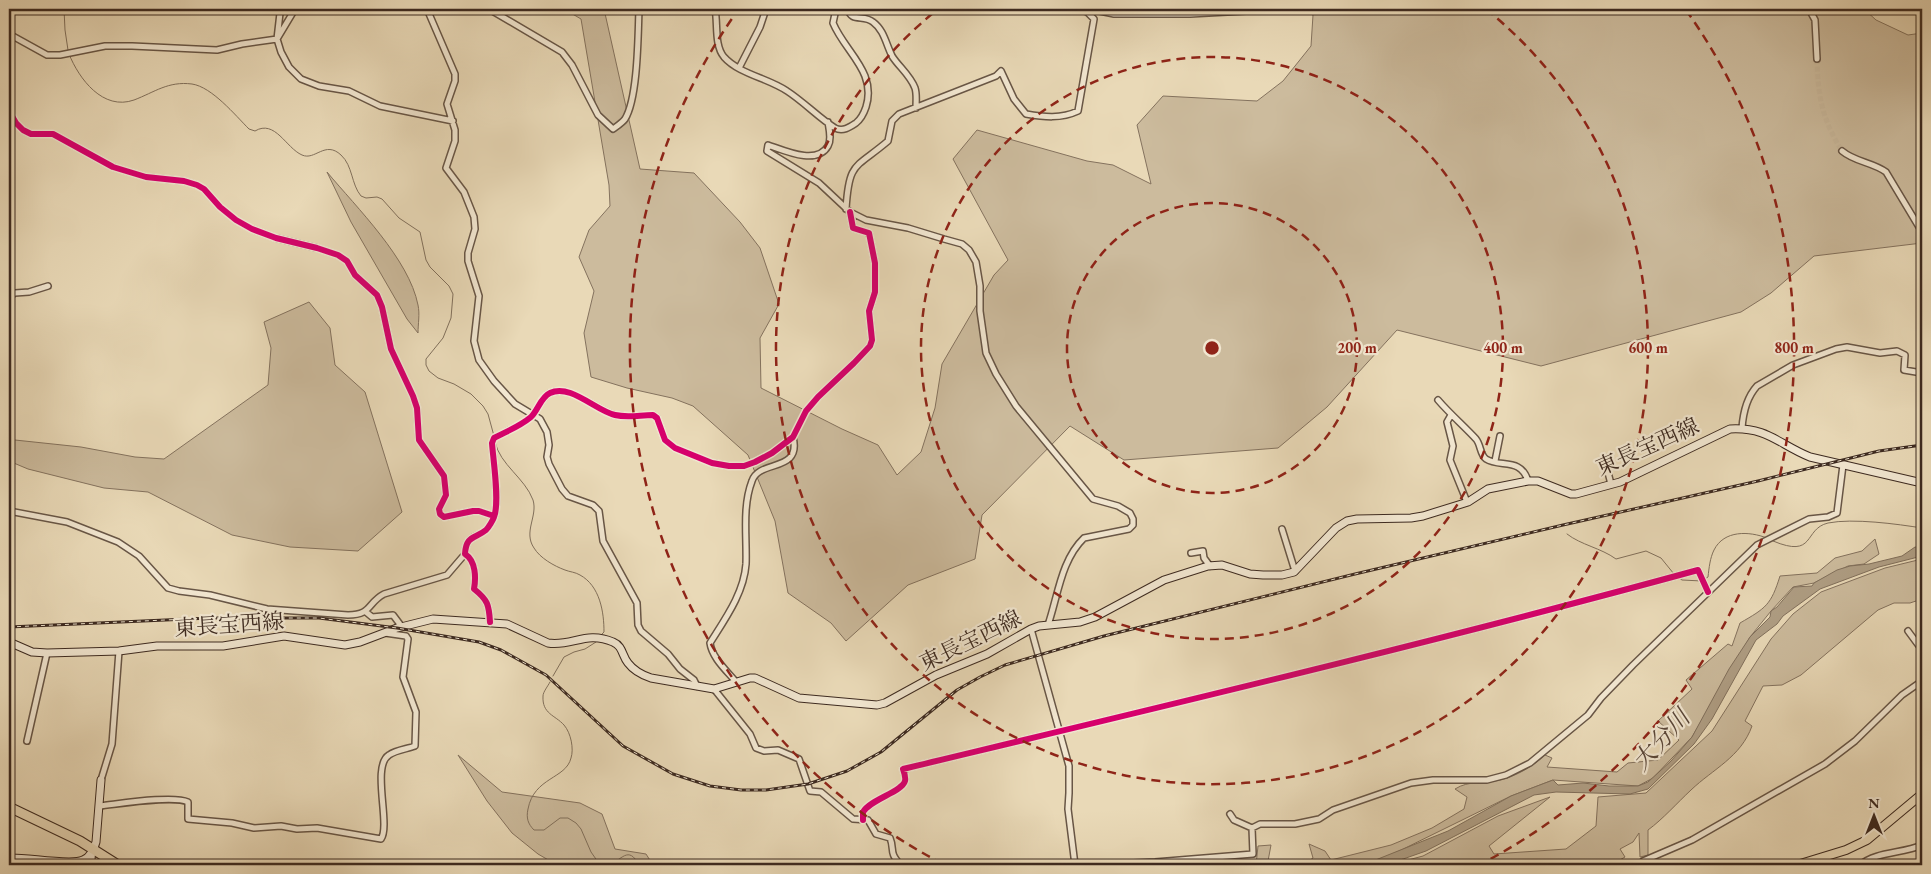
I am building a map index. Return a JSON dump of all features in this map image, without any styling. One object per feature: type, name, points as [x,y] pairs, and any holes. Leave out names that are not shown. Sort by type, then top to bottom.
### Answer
[{"type":"highway","points":[[9,807],[74,837],[118,865]]},
{"type":"main road","name":"東長宝西線","points":[[9,642],[32,652],[47,653],[119,651],[157,646],[229,646],[284,636],[345,645],[360,642],[382,632],[432,619],[490,622],[515,626],[548,643],[555,644],[585,637],[602,638],[616,643],[621,648],[628,664],[641,675],[714,689],[755,678],[799,698],[877,705],[885,703],[936,675],[987,654],[1031,629],[1048,625],[1080,622],[1164,580],[1210,566],[1222,565],[1250,574],[1282,575],[1295,571],[1336,528],[1346,521],[1356,519],[1411,518],[1467,502],[1488,489],[1528,481],[1538,481],[1571,494],[1620,482],[1730,429],[1742,428],[1765,432],[1810,457],[1922,482]]},
{"type":"main road","points":[[9,858],[79,862],[87,859],[94,850],[97,838],[101,780]]},
{"type":"main road","points":[[1797,865],[1846,850],[1867,840],[1922,794]]},
{"type":"street","points":[[278,9],[280,13],[277,39],[289,67],[301,79],[319,86],[349,91],[380,106],[453,121]]},
{"type":"street","points":[[277,39],[295,9]]},
{"type":"street","points":[[427,9],[455,74],[455,81],[447,104],[455,130],[455,141],[446,168],[464,192],[474,217],[475,228],[468,253],[468,261],[478,296],[474,341],[476,351],[484,369],[515,404],[532,416],[540,419],[547,432],[549,445],[547,457],[549,464],[562,489],[568,496],[589,502],[597,508],[601,516],[603,541],[637,603],[638,624],[641,631],[668,654],[680,669],[694,680],[697,686]]},
{"type":"street","points":[[489,9],[562,52],[572,65],[598,115],[612,129],[624,120],[632,96],[636,74],[639,9]]},
{"type":"street","points":[[715,9],[720,50],[728,60],[739,68],[785,89],[837,129],[849,128],[859,120],[868,101],[868,86],[866,75],[833,23],[836,9]]},
{"type":"street","points":[[739,68],[760,27],[766,9]]},
{"type":"street","points":[[848,9],[849,14],[853,18],[869,19],[878,26],[893,57],[908,75],[915,88],[916,108]]},
{"type":"street","points":[[9,511],[67,522],[118,542],[139,556],[168,588],[210,595],[267,609],[348,615],[366,612],[373,602],[384,594],[447,575],[465,554],[467,543],[475,535],[487,529],[494,516],[496,484],[493,440],[514,430],[532,416],[547,394],[555,391],[580,397],[614,415],[635,417],[653,415],[657,418],[665,440],[675,448],[712,463],[744,466],[755,462],[772,453],[793,437],[806,411],[870,346],[872,340],[869,311],[875,292],[875,263],[869,233],[853,228],[848,210],[848,183],[852,171],[860,162],[888,141],[892,121],[899,114],[996,76],[1001,71],[1014,99],[1026,114],[1044,117],[1064,116],[1078,111],[1094,19],[1087,12],[1077,9]]},
{"type":"street","points":[[1090,9],[1114,14],[1190,14],[1246,11],[1251,9]]},
{"type":"street","points":[[1809,9],[1816,20],[1817,59]]},
{"type":"street","points":[[9,34],[47,55],[60,55],[106,46],[217,50],[277,39]]},
{"type":"street","points":[[9,110],[24,130],[31,134],[54,134],[113,167],[146,177],[184,181],[197,185],[204,189],[226,212],[252,229],[276,238],[338,255],[347,261],[355,275],[377,295],[382,307],[391,349],[417,408],[419,440],[444,476],[446,495],[439,509],[440,514],[444,516],[479,511],[494,516]]},
{"type":"street","points":[[828,122],[829,145],[822,152],[813,156],[802,155],[768,145],[767,151],[819,183],[848,210],[866,220],[908,228],[962,244],[969,250],[976,262],[980,286],[980,311],[986,353],[996,374],[1016,406],[1093,499],[1118,506],[1130,513],[1133,519],[1133,525],[1129,529],[1084,538],[1078,543],[1061,578],[1048,625]]},
{"type":"street","points":[[1842,151],[1850,158],[1880,168],[1886,172],[1922,232]]},
{"type":"street","points":[[9,297],[15,293],[29,292],[48,286]]},
{"type":"street","points":[[1742,428],[1746,408],[1757,386],[1793,365],[1836,349],[1848,347],[1880,353],[1902,352],[1905,355],[1904,370],[1922,373]]},
{"type":"street","points":[[1438,400],[1477,441],[1483,457],[1488,461],[1516,466],[1522,471],[1528,481]]},
{"type":"street","points":[[1451,415],[1447,422],[1453,446],[1450,460],[1467,502]]},
{"type":"street","points":[[1495,462],[1500,436]]},
{"type":"street","points":[[736,682],[717,659],[710,644],[742,587],[746,565],[747,504],[752,480],[758,473],[785,462],[792,456],[795,445],[793,437]]},
{"type":"street","points":[[1604,457],[1611,484]]},
{"type":"street","points":[[1252,828],[1260,824],[1295,824],[1319,819],[1333,810],[1411,783],[1433,780],[1487,780],[1506,775],[1530,763],[1588,715],[1600,698],[1757,545],[1809,519],[1828,517],[1837,513],[1843,465]]},
{"type":"street","points":[[1282,529],[1295,571]]},
{"type":"street","points":[[1191,553],[1203,551],[1204,558],[1210,566]]},
{"type":"street","points":[[465,554],[469,557],[474,569],[474,589],[485,598],[489,609],[490,622]]},
{"type":"street","points":[[863,820],[863,812],[870,804],[902,786],[905,778],[903,769],[1504,623],[1698,570],[1708,592]]},
{"type":"street","points":[[366,612],[372,617],[393,615],[402,627]]},
{"type":"street","points":[[1031,629],[1058,732],[1069,766],[1070,793],[1068,808],[1076,865]]},
{"type":"street","points":[[1908,630],[1922,650]]},
{"type":"street","points":[[100,806],[158,800],[184,800],[188,802],[188,819],[232,823],[254,828],[281,826],[298,829],[317,828],[381,839],[384,827],[381,794],[384,760],[389,755],[415,746],[417,735],[416,712],[403,677],[408,639],[406,636],[382,632]]},
{"type":"street","points":[[101,780],[112,744],[119,651]]},
{"type":"street","points":[[27,741],[47,653]]},
{"type":"street","points":[[1638,865],[1645,860],[1692,840],[1826,764],[1855,742],[1902,695],[1922,681]]},
{"type":"street","points":[[714,689],[750,734],[756,748],[778,750],[799,759],[810,790],[821,792],[853,819],[868,820],[876,834],[890,838],[892,841],[891,851],[901,865]]},
{"type":"street","points":[[1230,814],[1234,820],[1252,828]]},
{"type":"street","points":[[1091,865],[1253,854],[1252,828]]},
{"type":"street","points":[[1860,865],[1872,858],[1908,850],[1922,844]]},
{"type":"street","points":[[91,865],[94,850]]},
{"type":"shaded area","points":[[564,9],[604,9],[640,169],[694,173],[740,222],[760,248],[779,304],[760,338],[761,388],[878,445],[897,475],[921,452],[935,408],[942,364],[994,275],[1008,260],[953,159],[977,130],[1087,161],[1113,165],[1151,184],[1137,125],[1163,96],[1257,101],[1283,81],[1311,46],[1313,15],[1300,9],[1864,9],[1876,20],[1908,35],[1922,33],[1922,243],[1814,256],[1771,293],[1741,312],[1541,366],[1397,330],[1327,407],[1278,448],[1124,460],[1070,426],[982,515],[975,559],[908,585],[846,641],[831,623],[788,593],[775,521],[748,455],[693,406],[672,398],[627,388],[591,377],[584,333],[594,291],[579,257],[589,230],[610,206],[609,185],[581,19]]},
{"type":"shaded area","points":[[327,172],[367,218],[404,270],[413,288],[418,305],[418,333],[407,319],[351,222]]},
{"type":"shaded area","points":[[309,302],[330,328],[335,365],[365,392],[402,512],[358,551],[290,547],[232,535],[148,492],[104,488],[28,469],[9,461],[9,437],[15,440],[81,447],[135,457],[164,459],[268,385],[271,348],[264,322]]},
{"type":"shaded area","points":[[1875,539],[1879,554],[1864,564],[1848,566],[1814,583],[1793,587],[1750,637],[1692,737],[1653,778],[1638,786],[1553,780],[1511,796],[1389,856],[1362,865],[1303,865],[1313,858],[1309,844],[1325,851],[1331,860],[1391,845],[1432,828],[1464,809],[1467,797],[1455,789],[1466,784],[1494,781],[1513,776],[1530,767],[1545,755],[1552,758],[1547,767],[1617,772],[1628,763],[1658,760],[1679,740],[1658,721],[1692,689],[1686,680],[1728,644],[1732,646],[1740,623],[1766,605],[1774,593],[1780,576],[1817,573],[1835,558],[1862,551]]},
{"type":"shaded area","points":[[1915,547],[1922,547],[1922,556],[1879,567],[1820,589],[1783,616],[1777,624],[1756,640],[1712,719],[1694,744],[1648,789],[1630,794],[1556,792],[1534,795],[1426,851],[1386,865],[1363,865],[1448,831],[1511,796],[1553,780],[1558,785],[1583,783],[1609,786],[1638,786],[1648,782],[1671,761],[1692,737],[1729,669],[1750,637],[1770,617],[1771,611],[1777,607],[1794,587],[1812,586],[1837,570],[1902,556]]},
{"type":"shaded area","points":[[1922,559],[1922,599],[1910,603],[1894,603],[1878,610],[1801,675],[1782,685],[1763,686],[1745,721],[1752,726],[1741,746],[1726,762],[1699,782],[1648,830],[1648,855],[1640,857],[1639,833],[1633,842],[1620,849],[1625,857],[1611,865],[1603,865],[1600,860],[1581,865],[1389,865],[1423,856],[1498,816],[1550,797],[1489,846],[1494,854],[1566,849],[1596,826],[1598,797],[1646,793],[1712,731],[1771,639],[1793,614],[1821,592],[1885,568]]},
{"type":"shaded area","points":[[458,755],[502,792],[580,803],[602,814],[615,849],[646,854],[653,865],[557,865],[538,854],[512,833],[487,801]]},
{"type":"shaded area","points":[[1271,845],[1268,861],[1277,862],[1277,865],[1256,865],[1258,846]]},
{"type":"waterway","points":[[64,9],[68,50]]},
{"type":"waterway","points":[[69,54],[73,64],[86,82],[102,97],[112,101],[134,100],[176,84],[192,84],[200,86],[215,96],[249,129],[255,131],[262,128],[274,131],[302,155],[307,156],[325,150],[335,151],[341,155],[348,164],[355,186],[361,196],[382,199],[399,218],[420,232],[426,260],[430,267],[449,286],[453,294],[451,318],[443,338],[426,359],[426,365],[429,371],[438,378],[454,384],[471,394],[483,406],[488,414],[494,436]]},
{"type":"waterway","points":[[495,442],[502,458],[524,485],[533,500],[534,512],[530,536],[534,548],[548,561],[567,571],[580,575],[592,586],[602,608],[604,632],[601,635]]},
{"type":"waterway","points":[[1773,541],[1787,546],[1796,547],[1803,545],[1820,526],[1838,522],[1875,522],[1922,528]]},
{"type":"waterway","points":[[1705,579],[1708,577],[1714,550],[1718,543],[1724,539],[1745,533],[1767,538]]},
{"type":"waterway","points":[[1567,534],[1616,559],[1646,551],[1661,558],[1674,574]]},
{"type":"waterway","points":[[1679,578],[1682,580],[1702,581]]},
{"type":"waterway","points":[[553,676],[564,657],[585,649],[596,642]]},
{"type":"waterway","points":[[550,682],[543,694],[543,702],[550,714],[566,728],[571,741],[572,754],[568,765],[543,784],[531,798],[527,815],[528,821],[534,830],[544,830],[560,818],[568,818],[581,829],[591,852],[598,862],[607,865]]},
{"type":"waterway","points":[[608,865],[628,855],[635,859],[639,865]]},
{"type":"tunnel","points":[[1817,59],[1822,107],[1842,151]]},
{"type":"railway","points":[[9,627],[210,618],[319,618],[397,628],[479,642],[501,650],[546,675],[623,746],[673,774],[710,786],[741,790],[766,790],[808,784],[847,771],[881,752],[957,690],[1005,665],[1104,636],[1355,574],[1758,481],[1879,451],[1922,445]]},
{"type":"cycle path","points":[[9,111],[16,123],[23,130],[31,134],[53,134],[113,167],[146,177],[184,181],[197,185],[204,189],[220,207],[236,220],[252,229],[276,238],[338,255],[347,261],[355,275],[377,295],[382,307],[391,349],[417,408],[419,440],[444,476],[446,495],[439,509],[440,514],[444,517],[479,511],[494,516]]},
{"type":"cycle path","points":[[490,622],[487,603],[474,589],[475,575],[473,565],[465,554],[469,540],[486,530],[491,524],[496,510],[496,480],[492,443],[494,438],[531,417],[547,395],[558,391],[574,395],[615,415],[653,415],[657,418],[665,440],[675,448],[712,463],[744,466],[772,453],[793,437],[806,411],[870,346],[872,340],[869,311],[875,292],[875,263],[869,233],[853,228],[850,212]]},
{"type":"cycle path","points":[[863,820],[863,812],[867,807],[903,785],[905,781],[903,769],[1401,648],[1698,570],[1708,592]]},
{"type":"water label","name":"大分川","points":[[1661,740]]}]
